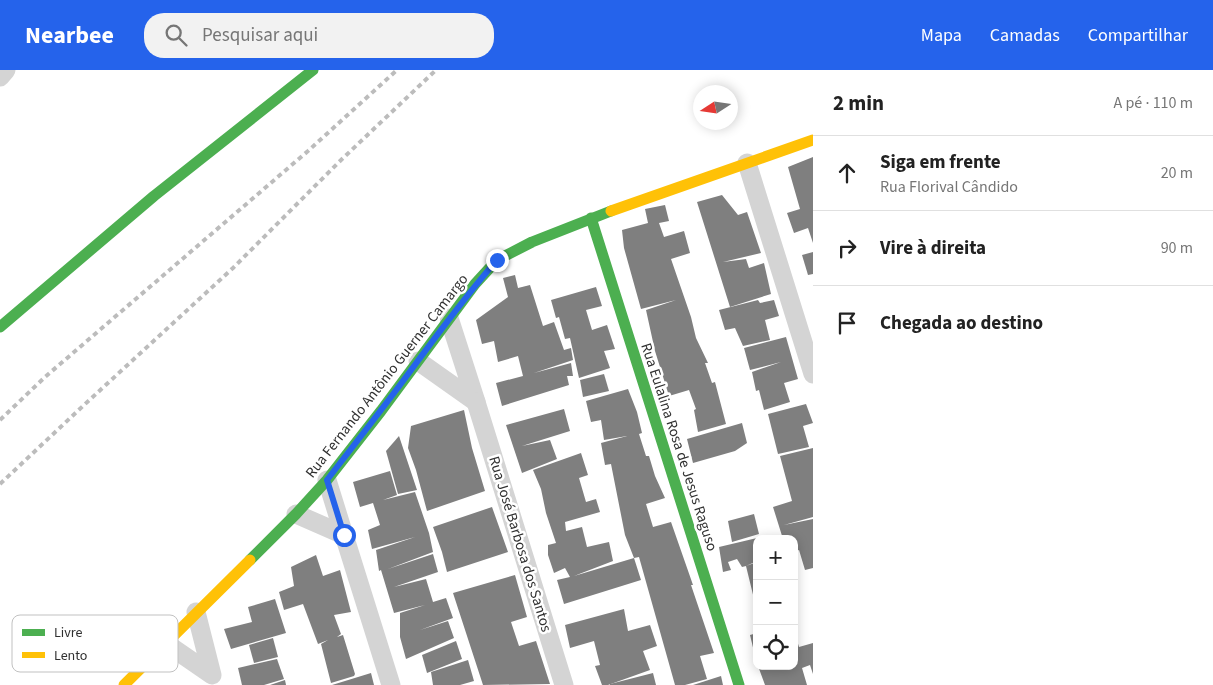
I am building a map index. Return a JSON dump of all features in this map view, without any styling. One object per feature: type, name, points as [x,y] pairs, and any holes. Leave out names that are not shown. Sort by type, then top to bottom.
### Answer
[{"type":"street","points":[[0,77],[6,70]]},
{"type":"street","points":[[0,327],[67,268],[205,153],[313,70]]},
{"type":"street","name":"Rua Fernando Antônio Guerner Camargo","points":[[178,632],[296,514],[327,480],[475,284],[497,260],[532,242],[590,218],[813,140]]},
{"type":"street","points":[[747,163],[813,374]]},
{"type":"street","name":"Rua Eulalina Rosa de Jesus Raguso","points":[[590,218],[738,685]]},
{"type":"street","name":"Rua José Barbosa dos Santos","points":[[449,318],[564,685]]},
{"type":"street","points":[[418,361],[476,402]]},
{"type":"street","points":[[327,480],[391,685]]},
{"type":"street","points":[[296,514],[344,535]]},
{"type":"street","points":[[196,612],[214,680]]},
{"type":"street","points":[[178,652],[214,680]]},
{"type":"street","name":"Rua Fernando Antônio Guerner Camargo","points":[[124,685],[138,672]]},
{"type":"building","points":[[813,157],[813,243],[808,228],[794,233],[787,213],[800,209],[788,167]]},
{"type":"building","points":[[722,195],[738,215],[747,212],[761,253],[723,262],[746,259],[749,268],[764,263],[771,294],[730,307],[697,202]]},
{"type":"building","points":[[665,205],[669,221],[659,223],[664,237],[684,231],[690,253],[671,259],[691,317],[696,338],[708,363],[705,363],[712,383],[715,382],[726,424],[698,432],[694,410],[696,409],[689,390],[669,396],[655,351],[646,310],[676,300],[641,309],[624,248],[622,230],[648,223],[645,209]]},
{"type":"building","points":[[813,252],[813,274],[808,275],[802,255]]},
{"type":"building","points":[[515,275],[518,288],[530,285],[543,326],[554,322],[564,350],[571,348],[573,360],[534,373],[571,363],[573,376],[567,376],[569,385],[502,406],[496,383],[523,376],[518,356],[498,362],[494,341],[482,344],[476,320],[508,297],[503,278]]},
{"type":"building","points":[[596,287],[602,306],[586,310],[592,330],[607,325],[615,349],[604,351],[610,368],[579,378],[570,338],[565,339],[559,317],[556,318],[551,300]]},
{"type":"building","points":[[758,300],[760,303],[774,300],[779,316],[765,320],[770,340],[743,346],[735,328],[725,330],[719,310]]},
{"type":"building","points":[[786,337],[798,379],[784,383],[790,402],[764,410],[759,390],[756,391],[752,372],[781,362],[750,370],[744,348]]},
{"type":"building","points":[[604,374],[609,391],[583,397],[580,380]]},
{"type":"building","points":[[628,389],[637,412],[642,433],[639,434],[646,456],[649,456],[655,476],[665,498],[646,504],[653,527],[671,522],[714,653],[700,656],[707,679],[685,685],[675,685],[639,557],[634,558],[625,535],[611,464],[605,465],[601,443],[627,436],[604,440],[601,420],[591,422],[586,401]]},
{"type":"building","points":[[806,404],[813,423],[803,426],[809,447],[778,454],[768,414]]},
{"type":"building","points":[[564,409],[570,431],[522,446],[550,440],[557,459],[522,473],[506,425]]},
{"type":"building","points":[[464,410],[472,448],[485,491],[427,511],[408,448],[411,426]]},
{"type":"building","points":[[742,423],[747,443],[735,451],[693,463],[687,439]]},
{"type":"building","points":[[399,436],[417,490],[398,494],[386,451]]},
{"type":"building","points":[[813,448],[813,517],[784,525],[813,519],[813,568],[805,570],[798,550],[798,535],[782,535],[773,507],[792,501],[780,456]]},
{"type":"building","points":[[581,453],[588,475],[579,478],[586,502],[596,499],[600,512],[565,522],[566,531],[582,527],[587,547],[609,542],[613,561],[574,576],[634,558],[641,580],[564,604],[557,580],[570,577],[565,568],[554,573],[548,555],[548,545],[556,543],[546,513],[541,489],[533,470]]},
{"type":"building","points":[[390,471],[397,495],[383,500],[415,492],[429,533],[433,552],[388,569],[433,554],[438,572],[394,587],[426,579],[433,602],[446,598],[453,618],[420,630],[448,621],[454,638],[406,659],[400,637],[400,613],[425,605],[394,613],[381,570],[379,571],[376,550],[415,537],[372,549],[368,530],[380,525],[373,503],[360,507],[353,482]]},
{"type":"building","points":[[492,507],[508,552],[447,572],[433,527]]},
{"type":"building","points":[[754,514],[759,534],[732,542],[728,521]]},
{"type":"building","points":[[753,539],[753,563],[742,567],[737,559],[728,562],[731,570],[723,572],[719,547]]},
{"type":"building","points":[[316,555],[323,576],[340,570],[351,612],[334,615],[341,634],[337,637],[343,635],[355,674],[354,676],[331,683],[321,644],[328,640],[318,644],[303,604],[284,610],[279,592],[294,586],[291,567]]},
{"type":"building","points":[[753,563],[753,580],[753,595],[746,566]]},
{"type":"building","points":[[515,575],[527,617],[511,622],[519,646],[536,641],[550,684],[483,685],[453,593]]},
{"type":"building","points":[[275,599],[286,633],[231,649],[224,629],[252,622],[248,607]]},
{"type":"building","points":[[624,609],[628,631],[650,625],[657,646],[643,651],[650,670],[608,685],[602,685],[595,666],[600,665],[594,641],[570,648],[565,625]]},
{"type":"building","points":[[753,634],[753,648],[750,635]]},
{"type":"building","points":[[273,638],[278,657],[254,663],[249,645]]},
{"type":"building","points":[[456,641],[462,659],[427,673],[422,655]]},
{"type":"building","points":[[813,643],[813,674],[810,665],[802,668],[807,685],[765,685],[759,670],[798,670],[798,644],[799,647]]},
{"type":"building","points":[[277,659],[284,679],[264,685],[242,685],[238,668]]},
{"type":"building","points":[[468,660],[474,681],[460,685],[433,685],[431,672]]},
{"type":"building","points":[[371,673],[374,685],[332,685]]},
{"type":"building","points":[[653,673],[656,685],[610,685],[610,684]]},
{"type":"building","points":[[721,676],[723,685],[693,685]]},
{"type":"building","points":[[285,680],[286,685],[270,685]]},
{"type":"railway","points":[[0,420],[45,377],[308,151],[397,70]]},
{"type":"railway","points":[[0,484],[233,268],[340,161],[436,70]]},
{"type":"traffic: fast","points":[[0,327],[154,196],[313,70]]},
{"type":"traffic: fast","points":[[250,560],[327,480],[381,411],[475,284],[497,260],[532,242],[611,211]]},
{"type":"traffic: fast","points":[[591,218],[739,685]]},
{"type":"traffic: slow","points":[[611,211],[813,140]]},
{"type":"traffic: slow","points":[[178,631],[250,560]]},
{"type":"traffic: slow","points":[[124,685],[137,672]]},
{"type":"route","points":[[344,535],[327,480],[381,411],[475,284],[497,260]]}]
